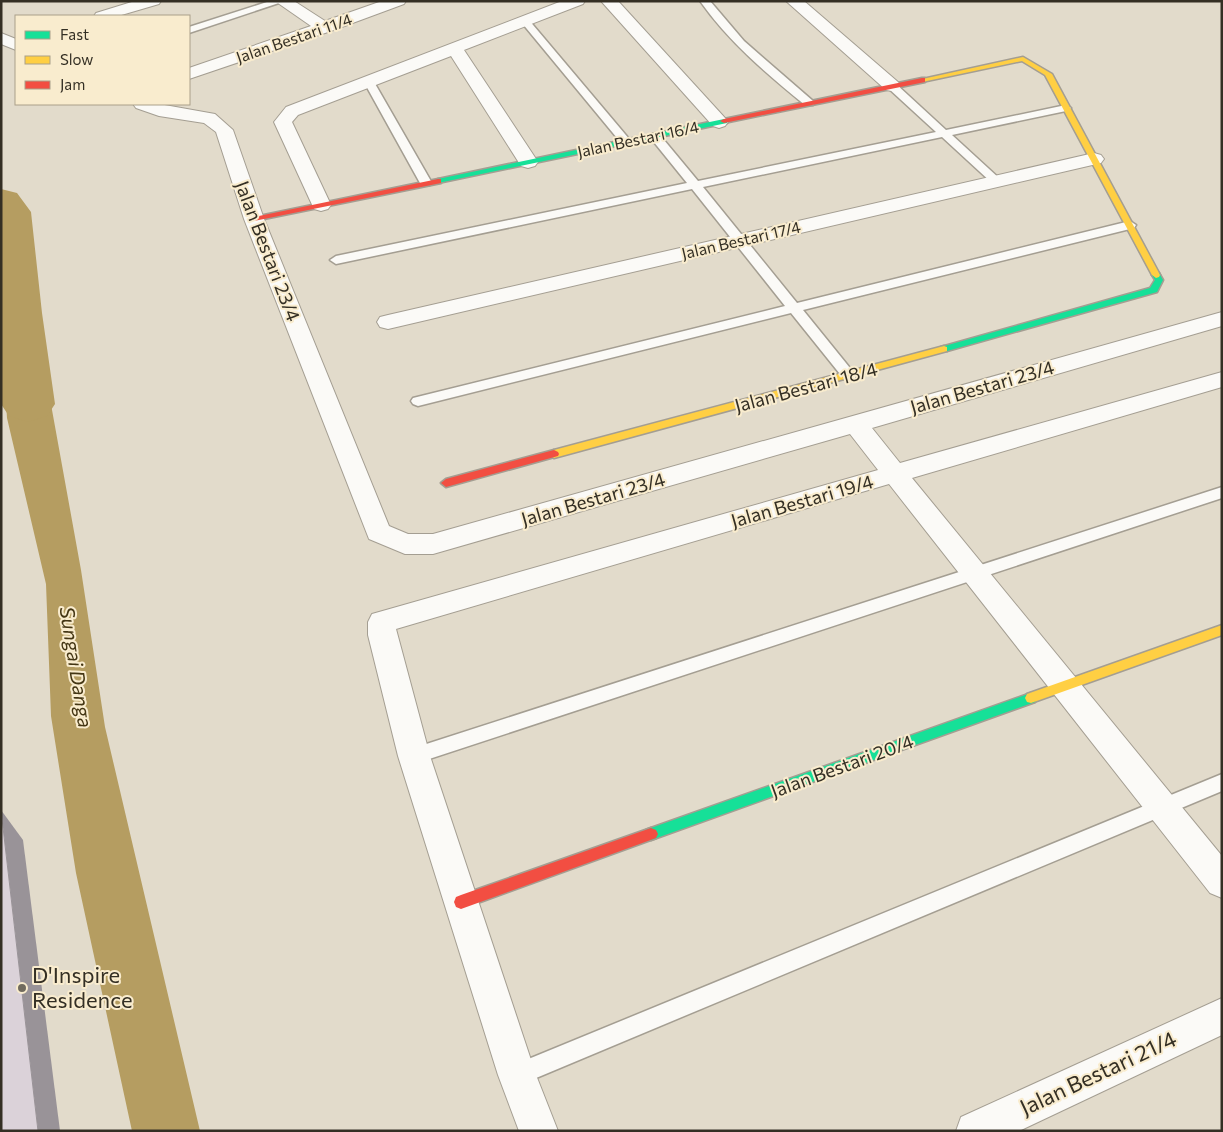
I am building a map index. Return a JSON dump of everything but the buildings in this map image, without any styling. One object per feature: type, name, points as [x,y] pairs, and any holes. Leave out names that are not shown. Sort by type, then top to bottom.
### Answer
[{"type":"street","points":[[105,15],[153,1]]},
{"type":"street","points":[[282,1],[326,28]]},
{"type":"street","name":"Jalan Bestari 11/4","points":[[190,74],[326,28],[398,1]]},
{"type":"street","points":[[321,205],[283,122],[284,118],[292,111],[577,1]]},
{"type":"street","points":[[609,1],[719,122]]},
{"type":"street","points":[[794,1],[892,86]]},
{"type":"street","points":[[455,49],[528,162]]},
{"type":"street","name":"Jalan Bestari 16/4","points":[[254,219],[1022,59],[1048,74],[1066,108]]},
{"type":"street","name":"Jalan Bestari 23/4","points":[[145,105],[165,112],[209,118],[224,130],[254,219],[378,532],[405,544],[433,544],[561,509],[1222,319]]},
{"type":"street","points":[[1066,108],[1130,225]]},
{"type":"street","name":"Jalan Bestari 17/4","points":[[388,322],[1094,159]]},
{"type":"street","name":"Jalan Bestari 18/4","points":[[446,483],[849,376],[1154,290],[1159,280],[1130,225]]},
{"type":"street","name":"Jalan Bestari 19/4","points":[[414,756],[382,635],[382,622],[1222,379]]},
{"type":"street","points":[[855,424],[1222,882]]},
{"type":"street","name":"Jalan Bestari 20/4","points":[[461,902],[1222,630]]},
{"type":"street","points":[[414,756],[517,1076],[539,1131]]},
{"type":"street","name":"Jalan Bestari 21/4","points":[[975,1131],[1222,1016]]},
{"type":"lane","points":[[190,30],[282,1]]},
{"type":"lane","points":[[705,1],[732,34],[765,67],[809,103]]},
{"type":"lane","points":[[525,21],[626,142]]},
{"type":"lane","points":[[369,82],[426,183]]},
{"type":"lane","points":[[892,86],[996,181]]},
{"type":"lane","points":[[336,260],[1066,108]]},
{"type":"lane","points":[[655,136],[849,376]]},
{"type":"lane","points":[[418,401],[1130,225]]},
{"type":"lane","points":[[414,756],[1222,492]]},
{"type":"lane","points":[[517,1076],[1222,782]]},
{"type":"water","points":[[35,316],[81,570],[105,727],[200,1131],[132,1131],[76,873],[51,716],[46,584],[7,418],[1,323]]},
{"type":"waterway","name":"Sungai Danga","points":[[1,202],[9,212],[17,313],[28,404]]},
{"type":"traffic: fast","points":[[438,181],[724,121]]},
{"type":"traffic: fast","points":[[944,349],[1154,290],[1159,280],[1156,275]]},
{"type":"traffic: fast","points":[[651,834],[1031,698]]},
{"type":"traffic: slow","points":[[922,80],[1023,59],[1048,74],[1156,275]]},
{"type":"traffic: slow","points":[[554,454],[944,349]]},
{"type":"traffic: slow","points":[[1031,698],[1222,630]]},
{"type":"traffic: jam","points":[[724,121],[922,80]]},
{"type":"traffic: jam","points":[[254,219],[438,181]]},
{"type":"traffic: jam","points":[[446,483],[554,454]]},
{"type":"traffic: jam","points":[[461,902],[651,834]]},
{"type":"place","name":"D'Inspire Residence","points":[[22,988]]}]
